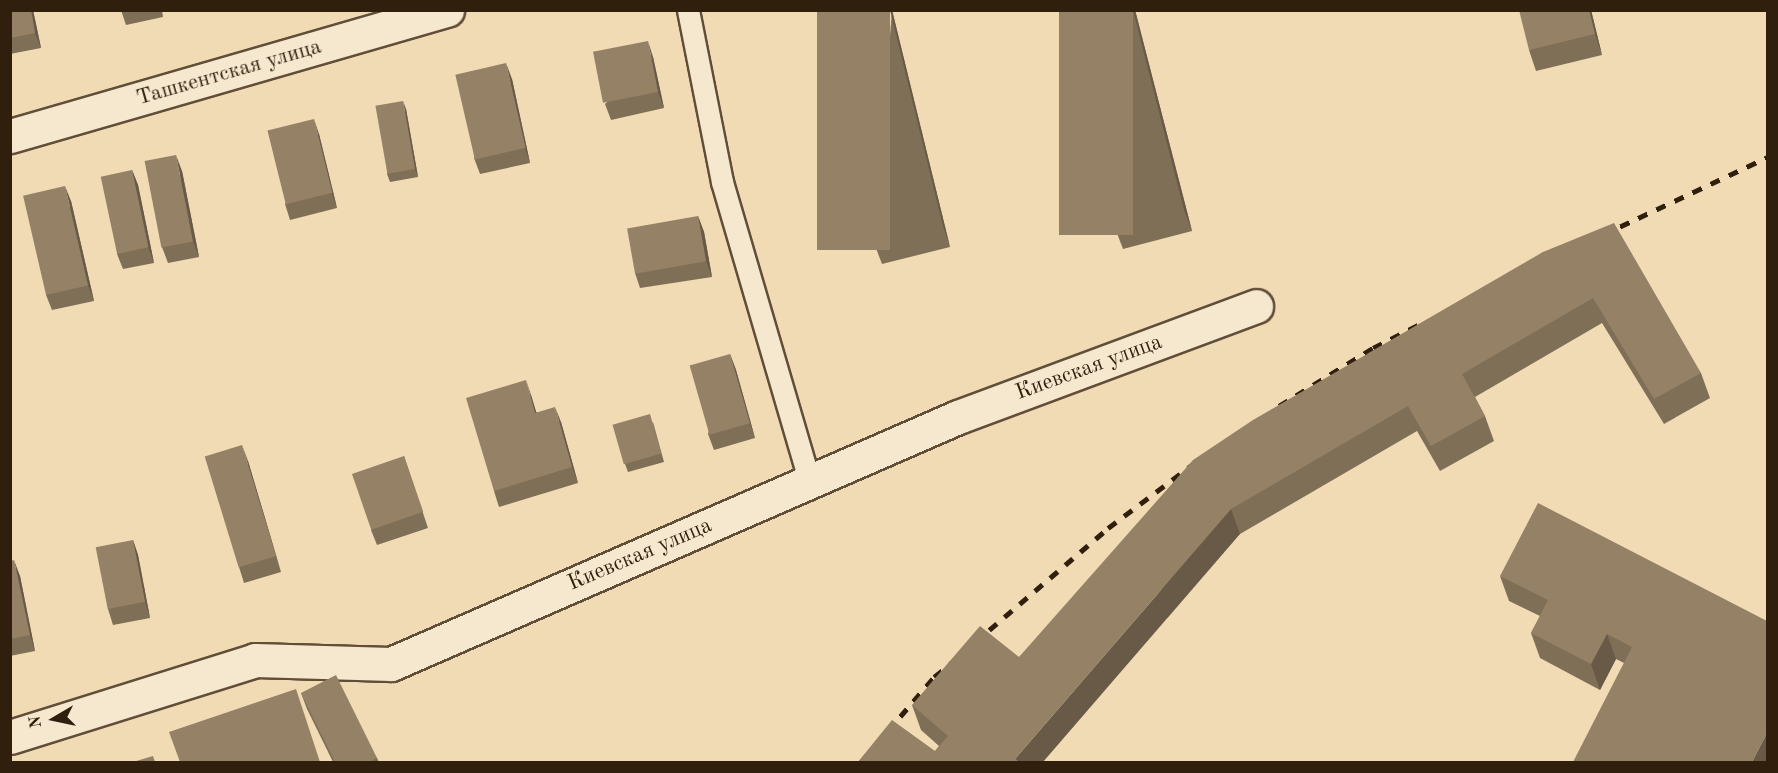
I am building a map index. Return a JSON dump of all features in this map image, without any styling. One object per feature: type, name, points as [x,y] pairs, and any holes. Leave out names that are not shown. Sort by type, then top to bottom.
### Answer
[{"type":"street","name":"Ташкентская улица","points":[[10,136],[447,10]]},
{"type":"street","name":"Киевская улица","points":[[10,737],[255,660],[391,664],[958,417],[1256,306]]},
{"type":"lane","points":[[688,10],[722,182],[810,482]]},
{"type":"building","points":[[10,10],[31,10],[35,33],[10,38]]},
{"type":"building","points":[[817,10],[890,10],[890,250],[817,250]]},
{"type":"building","points":[[1059,10],[1133,10],[1133,235],[1059,235]]},
{"type":"building","points":[[1519,10],[1589,10],[1595,34],[1529,50]]},
{"type":"building","points":[[648,41],[658,92],[603,103],[593,52]]},
{"type":"building","points":[[506,63],[526,148],[475,159],[455,75]]},
{"type":"building","points":[[403,101],[415,169],[387,174],[375,106]]},
{"type":"building","points":[[314,119],[332,193],[286,204],[267,131]]},
{"type":"building","points":[[176,155],[193,241],[161,247],[145,161]]},
{"type":"building","points":[[132,170],[148,247],[117,254],[101,177]]},
{"type":"building","points":[[65,186],[88,285],[46,295],[23,196]]},
{"type":"building","points":[[698,216],[706,261],[635,274],[627,229]]},
{"type":"building","points":[[1614,223],[1701,373],[1654,399],[1593,298],[1462,374],[1485,416],[1431,446],[1408,406],[1231,509],[1015,759],[1020,762],[858,762],[892,720],[935,751],[948,736],[912,705],[980,626],[1019,657],[1193,460],[1253,420],[1543,252]]},
{"type":"building","points":[[730,354],[750,423],[709,435],[690,366]]},
{"type":"building","points":[[526,380],[535,413],[555,407],[572,467],[494,491],[466,398]]},
{"type":"building","points":[[650,414],[661,453],[624,464],[613,425]]},
{"type":"building","points":[[242,445],[276,556],[239,567],[205,456]]},
{"type":"building","points":[[404,456],[423,512],[371,530],[352,474]]},
{"type":"building","points":[[1538,503],[1767,621],[1767,733],[1752,762],[1573,762],[1632,647],[1607,634],[1591,664],[1531,633],[1548,600],[1500,576]]},
{"type":"building","points":[[133,540],[145,602],[108,609],[96,547]]},
{"type":"building","points":[[14,560],[30,635],[10,639],[10,561]]},
{"type":"building","points":[[336,675],[377,758],[369,762],[335,762],[301,693]]},
{"type":"building","points":[[296,689],[320,762],[180,762],[169,732]]},
{"type":"building","points":[[153,756],[155,762],[133,762]]},
{"type":"railway","points":[[1602,235],[1768,157]]},
{"type":"railway","points":[[1279,406],[1373,348],[1424,322]]},
{"type":"railway","points":[[974,643],[1108,528],[1197,461]]},
{"type":"railway","points":[[861,762],[934,677],[956,659]]}]
